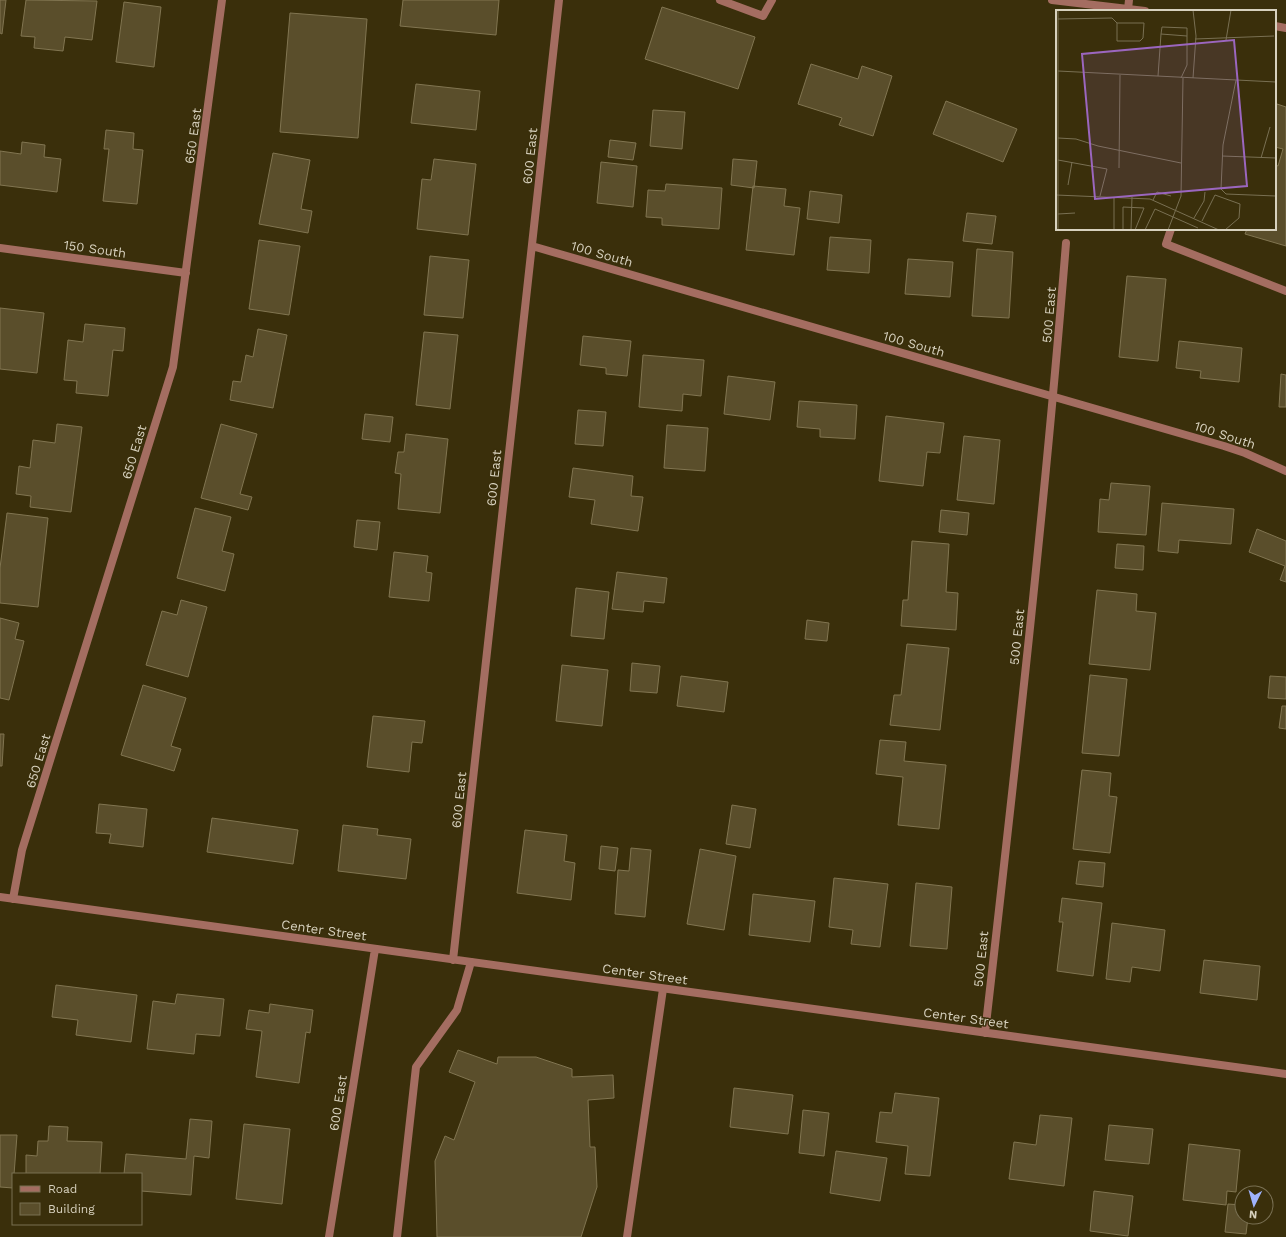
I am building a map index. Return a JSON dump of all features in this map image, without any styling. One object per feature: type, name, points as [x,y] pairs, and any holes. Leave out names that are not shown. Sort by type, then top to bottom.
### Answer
[{"type":"street","name":"650 East","points":[[13,899],[22,850],[170,378],[176,348],[222,0]]},
{"type":"street","name":"600 East","points":[[453,960],[559,0]]},
{"type":"street","points":[[720,0],[764,16],[772,0]]},
{"type":"street","points":[[1052,0],[1136,10]]},
{"type":"street","points":[[1128,9],[1129,0]]},
{"type":"street","points":[[1276,26],[1286,28]]},
{"type":"street","points":[[1171,230],[1166,244],[1286,291]]},
{"type":"street","name":"500 East","points":[[985,1033],[1054,397],[1066,243]]},
{"type":"street","name":"100 South","points":[[532,246],[1231,448],[1286,471]]},
{"type":"street","name":"150 South","points":[[0,248],[186,273]]},
{"type":"street","name":"Center Street","points":[[0,897],[1286,1074]]},
{"type":"street","name":"600 East","points":[[329,1237],[375,949]]},
{"type":"street","points":[[397,1237],[416,1067],[457,1010],[471,962]]},
{"type":"street","points":[[627,1237],[663,989]]},
{"type":"building","points":[[0,0],[6,0],[2,34],[0,33]]},
{"type":"building","points":[[26,0],[97,1],[92,40],[65,37],[63,51],[34,48],[35,37],[21,36]]},
{"type":"building","points":[[403,0],[499,0],[496,35],[400,26]]},
{"type":"building","points":[[124,2],[161,7],[154,67],[116,62]]},
{"type":"building","points":[[662,7],[755,37],[738,89],[645,59]]},
{"type":"building","points":[[290,13],[367,19],[358,138],[280,132]]},
{"type":"building","points":[[811,64],[858,79],[862,66],[892,76],[873,136],[839,125],[842,118],[798,104]]},
{"type":"building","points":[[416,84],[480,91],[476,130],[411,123]]},
{"type":"building","points":[[946,101],[1017,129],[1003,162],[933,134]]},
{"type":"building","points":[[1277,104],[1286,107],[1286,246],[1245,234],[1247,230],[1276,230],[1276,165],[1278,166],[1283,149],[1276,147]]},
{"type":"building","points":[[653,110],[685,112],[682,149],[650,146]]},
{"type":"building","points":[[106,130],[134,133],[133,149],[143,150],[137,204],[103,201],[109,149],[104,149]]},
{"type":"building","points":[[610,140],[636,143],[633,160],[608,157]]},
{"type":"building","points":[[22,142],[45,145],[44,157],[61,159],[57,192],[0,185],[0,151],[21,154]]},
{"type":"building","points":[[273,153],[310,160],[301,209],[312,211],[308,233],[259,224]]},
{"type":"building","points":[[434,159],[476,164],[468,235],[417,229],[422,179],[431,180]]},
{"type":"building","points":[[733,159],[757,161],[754,188],[731,185]]},
{"type":"building","points":[[601,162],[637,166],[633,207],[597,203]]},
{"type":"building","points":[[666,184],[722,188],[719,229],[662,225],[662,218],[646,217],[648,190],[665,191]]},
{"type":"building","points":[[753,186],[786,189],[784,206],[800,208],[794,255],[746,250]]},
{"type":"building","points":[[810,191],[842,195],[839,223],[807,219]]},
{"type":"building","points":[[967,213],[996,216],[992,244],[963,241]]},
{"type":"building","points":[[830,237],[871,240],[869,273],[827,270]]},
{"type":"building","points":[[259,240],[300,246],[289,315],[249,309]]},
{"type":"building","points":[[977,249],[1013,252],[1009,318],[972,316]]},
{"type":"building","points":[[430,256],[469,260],[463,318],[424,315]]},
{"type":"building","points":[[908,259],[953,262],[950,297],[905,294]]},
{"type":"building","points":[[1127,276],[1166,279],[1158,361],[1119,357]]},
{"type":"building","points":[[0,308],[44,313],[37,373],[0,369]]},
{"type":"building","points":[[85,324],[125,328],[123,351],[113,350],[108,396],[76,393],[77,381],[64,380],[68,340],[83,342]]},
{"type":"building","points":[[258,329],[287,335],[273,408],[230,400],[233,381],[241,382],[246,355],[253,357]]},
{"type":"building","points":[[424,332],[458,335],[450,409],[416,405]]},
{"type":"building","points":[[583,336],[631,341],[627,376],[606,374],[606,368],[580,365]]},
{"type":"building","points":[[1179,341],[1242,348],[1239,382],[1200,378],[1201,371],[1176,368]]},
{"type":"building","points":[[643,355],[704,360],[701,396],[683,394],[682,411],[639,407]]},
{"type":"building","points":[[1281,374],[1286,375],[1286,407],[1279,407]]},
{"type":"building","points":[[728,376],[775,382],[770,420],[724,414]]},
{"type":"building","points":[[799,401],[857,405],[855,439],[820,437],[820,429],[797,427]]},
{"type":"building","points":[[578,410],[606,412],[603,446],[575,444]]},
{"type":"building","points":[[365,414],[393,417],[390,442],[362,439]]},
{"type":"building","points":[[886,416],[944,423],[940,453],[927,452],[923,486],[879,481]]},
{"type":"building","points":[[57,424],[82,427],[71,512],[30,507],[31,496],[16,494],[19,466],[30,468],[33,440],[55,443]]},
{"type":"building","points":[[221,424],[257,434],[240,494],[252,497],[248,510],[201,498]]},
{"type":"building","points":[[667,425],[708,428],[705,471],[664,468]]},
{"type":"building","points":[[406,434],[448,439],[440,513],[398,509],[401,474],[395,473],[398,452],[404,452]]},
{"type":"building","points":[[964,436],[1000,440],[994,504],[957,500]]},
{"type":"building","points":[[573,468],[633,476],[631,496],[643,497],[638,531],[591,524],[595,500],[569,497]]},
{"type":"building","points":[[1111,483],[1150,486],[1146,535],[1098,532],[1100,499],[1109,500]]},
{"type":"building","points":[[1162,503],[1234,509],[1231,544],[1179,540],[1178,553],[1158,551]]},
{"type":"building","points":[[195,508],[231,517],[222,551],[234,554],[225,591],[177,578]]},
{"type":"building","points":[[941,510],[969,513],[967,535],[939,532]]},
{"type":"building","points":[[7,513],[48,518],[38,607],[0,603],[0,568]]},
{"type":"building","points":[[357,520],[380,522],[377,550],[354,547]]},
{"type":"building","points":[[1257,529],[1286,541],[1286,582],[1280,580],[1285,566],[1249,552]]},
{"type":"building","points":[[912,541],[949,544],[946,592],[958,593],[956,630],[901,626],[903,600],[908,600]]},
{"type":"building","points":[[1117,544],[1144,546],[1143,570],[1115,568]]},
{"type":"building","points":[[394,552],[428,556],[426,572],[432,573],[429,601],[389,597]]},
{"type":"building","points":[[617,572],[667,578],[664,603],[644,601],[643,612],[612,609]]},
{"type":"building","points":[[576,588],[609,592],[604,639],[571,636]]},
{"type":"building","points":[[1097,590],[1137,594],[1136,611],[1156,613],[1150,670],[1089,664]]},
{"type":"building","points":[[181,600],[207,607],[188,677],[146,665],[162,611],[177,615]]},
{"type":"building","points":[[0,618],[19,623],[15,639],[24,641],[9,700],[0,698]]},
{"type":"building","points":[[807,620],[829,623],[827,641],[805,639]]},
{"type":"building","points":[[907,644],[949,648],[940,730],[890,725],[894,695],[901,695]]},
{"type":"building","points":[[632,663],[660,666],[657,693],[630,691]]},
{"type":"building","points":[[562,665],[608,670],[602,726],[556,721]]},
{"type":"building","points":[[1090,675],[1127,679],[1119,756],[1082,753]]},
{"type":"building","points":[[681,676],[728,682],[724,712],[677,706]]},
{"type":"building","points":[[1270,676],[1286,677],[1286,699],[1268,698]]},
{"type":"building","points":[[143,685],[186,698],[171,746],[181,749],[174,771],[121,755]]},
{"type":"building","points":[[1282,706],[1286,706],[1286,729],[1279,728]]},
{"type":"building","points":[[373,716],[425,721],[422,743],[412,742],[409,772],[367,767]]},
{"type":"building","points":[[0,734],[4,734],[2,766],[0,766]]},
{"type":"building","points":[[880,740],[906,742],[904,761],[946,765],[939,829],[898,825],[903,777],[876,774]]},
{"type":"building","points":[[1082,770],[1111,773],[1109,796],[1117,797],[1110,853],[1073,849]]},
{"type":"building","points":[[99,804],[147,809],[143,847],[109,843],[111,834],[96,833]]},
{"type":"building","points":[[732,805],[756,809],[750,848],[726,844]]},
{"type":"building","points":[[212,818],[298,830],[293,864],[207,852]]},
{"type":"building","points":[[343,825],[378,829],[377,835],[411,839],[406,879],[338,871]]},
{"type":"building","points":[[525,830],[567,835],[564,861],[575,863],[571,900],[517,893]]},
{"type":"building","points":[[601,846],[618,848],[615,871],[599,869]]},
{"type":"building","points":[[631,848],[651,850],[645,917],[615,914],[618,870],[629,871]]},
{"type":"building","points":[[700,849],[736,856],[724,930],[687,924]]},
{"type":"building","points":[[1079,861],[1105,863],[1103,887],[1076,884]]},
{"type":"building","points":[[834,878],[888,884],[880,947],[851,944],[853,930],[829,927]]},
{"type":"building","points":[[916,883],[952,887],[947,949],[910,946]]},
{"type":"building","points":[[753,894],[815,901],[810,942],[749,935]]},
{"type":"building","points":[[1062,898],[1102,903],[1093,976],[1057,971],[1063,922],[1059,922]]},
{"type":"building","points":[[1112,923],[1165,930],[1160,971],[1132,967],[1130,982],[1106,979]]},
{"type":"building","points":[[1204,960],[1260,966],[1257,1000],[1200,993]]},
{"type":"building","points":[[56,985],[137,995],[131,1042],[76,1035],[78,1020],[52,1017]]},
{"type":"building","points":[[177,994],[224,999],[220,1036],[196,1034],[194,1054],[147,1049],[153,1001],[175,1004]]},
{"type":"building","points":[[270,1004],[313,1010],[310,1033],[306,1032],[299,1083],[256,1077],[262,1031],[246,1029],[249,1010],[269,1013]]},
{"type":"building","points":[[458,1050],[497,1064],[498,1057],[536,1057],[572,1069],[572,1077],[613,1075],[614,1098],[588,1100],[590,1147],[595,1147],[597,1187],[581,1237],[437,1237],[435,1161],[445,1136],[454,1140],[475,1082],[449,1072]]},
{"type":"building","points":[[734,1088],[793,1095],[788,1134],[730,1127]]},
{"type":"building","points":[[895,1093],[939,1098],[930,1176],[905,1174],[908,1146],[876,1142],[880,1112],[892,1113]]},
{"type":"building","points":[[803,1110],[829,1113],[824,1156],[799,1153]]},
{"type":"building","points":[[1040,1115],[1072,1118],[1064,1186],[1009,1179],[1014,1142],[1036,1145]]},
{"type":"building","points":[[190,1119],[212,1121],[209,1158],[194,1156],[191,1195],[142,1191],[142,1173],[124,1173],[126,1154],[186,1159]]},
{"type":"building","points":[[244,1124],[290,1129],[282,1204],[236,1199]]},
{"type":"building","points":[[1109,1125],[1153,1129],[1149,1164],[1105,1160]]},
{"type":"building","points":[[49,1126],[68,1127],[67,1141],[102,1142],[100,1173],[26,1173],[26,1155],[37,1156],[38,1141],[48,1141]]},
{"type":"building","points":[[0,1135],[17,1135],[14,1173],[12,1173],[12,1188],[0,1187]]},
{"type":"building","points":[[1189,1144],[1240,1150],[1237,1185],[1234,1185],[1234,1192],[1227,1191],[1226,1205],[1183,1200]]},
{"type":"building","points":[[836,1151],[887,1158],[880,1201],[830,1193]]},
{"type":"building","points":[[1094,1191],[1133,1196],[1128,1236],[1090,1231]]},
{"type":"building","points":[[1228,1204],[1234,1204],[1234,1225],[1247,1225],[1246,1234],[1225,1232]]}]
